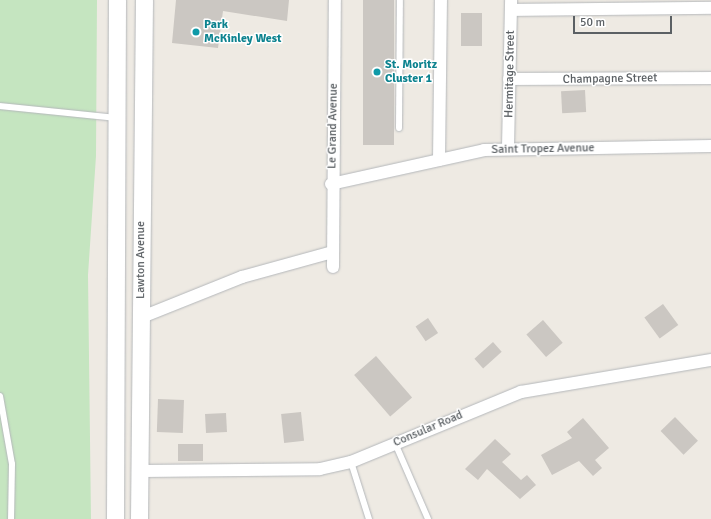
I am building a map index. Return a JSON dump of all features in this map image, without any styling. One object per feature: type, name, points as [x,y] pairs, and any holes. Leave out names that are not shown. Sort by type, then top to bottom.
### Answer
[{"type":"main road","name":"Lawton Avenue","points":[[115,519],[117,0]]},
{"type":"main road","name":"Lawton Avenue","points":[[139,519],[142,471],[144,0]]},
{"type":"street","name":"Le Grand Avenue","points":[[333,267],[332,184],[335,0]]},
{"type":"street","points":[[439,160],[442,0]]},
{"type":"street","points":[[511,5],[711,8]]},
{"type":"street","name":"Hermitage Street","points":[[508,148],[511,5]]},
{"type":"street","name":"Champagne Street","points":[[509,80],[711,78]]},
{"type":"street","name":"Saint Tropez Avenue","points":[[332,184],[439,160],[508,148],[711,146]]},
{"type":"street","points":[[142,317],[242,277],[333,252]]},
{"type":"street","name":"Consular Road","points":[[142,471],[293,471],[351,462],[521,392],[711,360]]},
{"type":"lane","points":[[399,128],[400,0]]},
{"type":"lane","points":[[0,106],[116,118]]},
{"type":"lane","points":[[0,396],[12,464],[11,519]]},
{"type":"lane","points":[[395,443],[428,519]]},
{"type":"lane","points":[[351,462],[369,519]]},
{"type":"green space","points":[[0,0],[97,0],[96,156],[88,275],[91,519],[0,519]]},
{"type":"building","name":"Park McKinley West","points":[[176,0],[289,0],[287,21],[223,11],[218,48],[172,43]]},
{"type":"building","name":"St. Moritz Cluster 1","points":[[363,0],[394,0],[394,145],[363,145]]},
{"type":"building","points":[[461,13],[482,13],[482,46],[461,46]]},
{"type":"building","points":[[585,90],[586,112],[562,113],[561,91]]},
{"type":"building","points":[[663,304],[678,325],[660,339],[644,318]]},
{"type":"building","points":[[428,318],[438,333],[426,341],[416,326]]},
{"type":"building","points":[[543,320],[563,343],[546,357],[526,334]]},
{"type":"building","points":[[493,342],[502,352],[483,368],[474,359]]},
{"type":"building","points":[[376,356],[412,398],[390,417],[354,375]]},
{"type":"building","points":[[158,399],[184,400],[183,433],[157,432]]},
{"type":"building","points":[[301,412],[304,441],[284,443],[281,414]]},
{"type":"building","points":[[226,413],[227,432],[206,433],[205,414]]},
{"type":"building","points":[[675,417],[698,441],[684,455],[661,431]]},
{"type":"building","points":[[583,418],[609,448],[595,460],[602,468],[593,476],[579,461],[552,475],[541,455],[572,438],[567,432]]},
{"type":"building","points":[[495,439],[511,454],[502,462],[521,480],[527,475],[536,485],[520,499],[487,469],[478,480],[465,469]]},
{"type":"building","points":[[178,444],[203,444],[203,461],[178,461]]},
{"type":"place","name":"Park McKinley West","points":[[196,32]]},
{"type":"place","name":"St. Moritz Cluster 1","points":[[377,72]]}]
